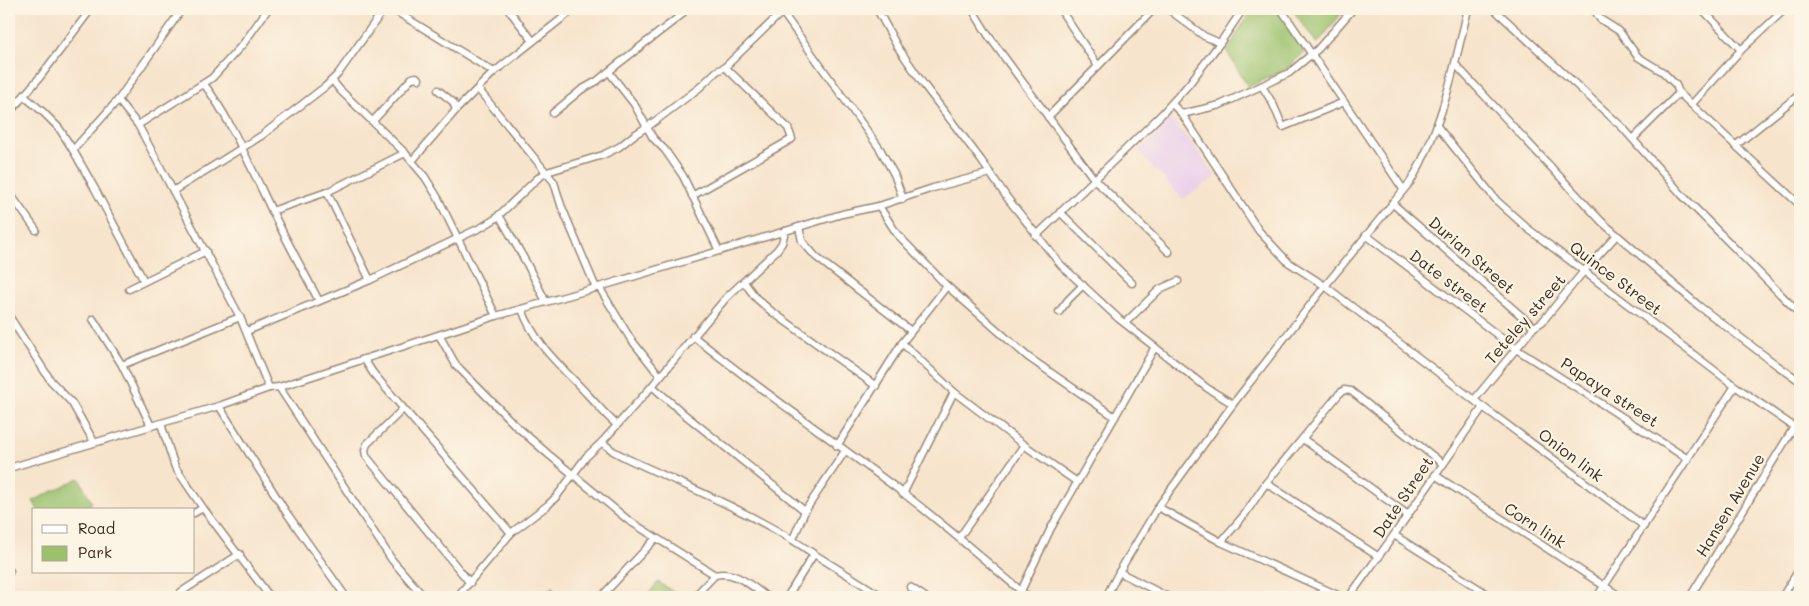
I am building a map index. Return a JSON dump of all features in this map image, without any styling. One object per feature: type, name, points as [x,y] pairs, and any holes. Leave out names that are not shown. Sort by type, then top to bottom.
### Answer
[{"type":"street","points":[[9,113],[91,9]]},
{"type":"street","points":[[73,150],[118,100],[182,9]]},
{"type":"street","points":[[138,126],[204,84],[225,65],[243,44],[268,9]]},
{"type":"street","points":[[173,191],[242,148],[299,108],[332,80],[384,9]]},
{"type":"street","points":[[392,9],[494,72]]},
{"type":"street","points":[[508,9],[533,41]]},
{"type":"street","points":[[412,161],[456,110],[494,72],[574,9]]},
{"type":"street","points":[[553,113],[609,72],[680,16],[686,9]]},
{"type":"street","points":[[876,9],[897,46],[1008,199],[1061,265],[1125,324],[1207,388],[1233,404]]},
{"type":"street","points":[[972,9],[988,35],[1094,179],[1168,252]]},
{"type":"street","points":[[1060,9],[1098,66]]},
{"type":"street","points":[[1048,117],[1154,9]]},
{"type":"street","points":[[1168,9],[1204,36],[1220,43]]},
{"type":"street","points":[[1174,9],[1220,43]]},
{"type":"street","points":[[1036,236],[1172,104],[1220,43],[1243,9]]},
{"type":"street","points":[[1281,9],[1403,189]]},
{"type":"street","points":[[1182,114],[1220,105],[1289,73],[1334,32],[1353,9]]},
{"type":"street","points":[[1106,597],[1158,507],[1233,404],[1325,286],[1411,181],[1421,163],[1436,126],[1455,64],[1468,9]]},
{"type":"street","points":[[1494,9],[1633,139],[1683,196],[1800,314]]},
{"type":"street","points":[[1594,9],[1600,19],[1619,31],[1638,57],[1663,72],[1676,85],[1680,93],[1800,205]]},
{"type":"street","points":[[1702,9],[1741,50]]},
{"type":"street","points":[[1692,104],[1741,50],[1783,11],[1781,9]]},
{"type":"street","points":[[247,331],[370,280],[482,227],[499,215],[538,178],[547,172],[603,155],[619,147],[725,67],[781,11],[880,149],[894,174],[902,199]]},
{"type":"street","points":[[1455,64],[1590,210],[1617,235],[1699,306],[1800,381]]},
{"type":"street","points":[[692,196],[792,139],[788,128],[725,67]]},
{"type":"street","points":[[609,72],[634,104],[652,138],[665,150],[683,176],[719,251]]},
{"type":"street","points":[[373,122],[412,78],[416,77],[419,79]]},
{"type":"street","points":[[332,80],[405,153],[438,198],[496,316]]},
{"type":"street","points":[[204,84],[222,110],[242,148],[318,301]]},
{"type":"street","points":[[1262,86],[1273,104],[1283,127],[1344,102]]},
{"type":"street","points":[[478,89],[554,182],[561,205],[597,288],[630,338],[660,376]]},
{"type":"street","points":[[438,90],[453,102],[456,110]]},
{"type":"street","points":[[1633,139],[1680,93]]},
{"type":"street","points":[[1735,146],[1800,94]]},
{"type":"street","points":[[24,96],[59,128],[96,188],[144,281]]},
{"type":"street","points":[[118,100],[138,126],[206,251],[247,331],[269,388]]},
{"type":"street","name":"Onion link","points":[[1172,104],[1182,114],[1259,231],[1288,262],[1325,286],[1474,400],[1481,409],[1644,526]]},
{"type":"street","name":"Quince Street","points":[[1436,126],[1497,202],[1527,228],[1736,386],[1800,431]]},
{"type":"street","points":[[272,211],[327,192],[405,153]]},
{"type":"street","points":[[9,468],[219,406],[269,388],[496,316],[597,288],[842,214],[880,206],[933,188],[990,173]]},
{"type":"street","points":[[9,192],[36,230]]},
{"type":"street","points":[[327,192],[370,280]]},
{"type":"street","name":"Durian Street","points":[[1392,203],[1534,327]]},
{"type":"street","points":[[880,206],[897,234],[947,286],[1028,357],[1114,416]]},
{"type":"street","points":[[1060,212],[1132,283]]},
{"type":"street","points":[[499,215],[546,302]]},
{"type":"street","points":[[799,227],[802,240],[816,257],[911,331]]},
{"type":"street","points":[[457,597],[511,533],[548,505],[574,475],[586,457],[602,442],[616,424],[652,386],[726,298],[780,247],[785,231]]},
{"type":"street","name":"Date street","points":[[1366,235],[1516,349]]},
{"type":"street","name":"Teteley street","points":[[1474,400],[1534,327],[1542,322],[1617,235]]},
{"type":"street","points":[[129,289],[206,251]]},
{"type":"street","points":[[1125,324],[1160,289],[1178,281]]},
{"type":"street","points":[[744,282],[756,298],[772,311],[876,386]]},
{"type":"street","points":[[1059,312],[1083,285]]},
{"type":"street","points":[[838,446],[902,343],[947,286]]},
{"type":"street","points":[[522,309],[527,325],[552,358],[589,395],[605,415],[616,424]]},
{"type":"street","points":[[9,316],[51,381],[72,403],[94,442]]},
{"type":"street","points":[[122,365],[240,317]]},
{"type":"street","points":[[93,319],[122,365],[151,426]]},
{"type":"street","points":[[438,335],[456,365],[515,425],[628,520],[715,575]]},
{"type":"street","points":[[694,336],[903,494],[1028,597]]},
{"type":"street","points":[[902,343],[954,392],[1024,445],[1078,482]]},
{"type":"street","points":[[1020,591],[1051,528],[1154,347]]},
{"type":"street","name":"Papaya street","points":[[1516,349],[1688,459]]},
{"type":"street","points":[[364,359],[373,373],[403,409],[511,533]]},
{"type":"street","points":[[279,386],[392,560],[424,597]]},
{"type":"street","points":[[652,386],[805,512]]},
{"type":"street","points":[[1597,597],[1736,386]]},
{"type":"street","points":[[1221,542],[1245,514],[1266,483],[1344,390],[1351,391],[1443,464]]},
{"type":"street","points":[[903,494],[954,392]]},
{"type":"street","points":[[219,406],[286,512],[346,597]]},
{"type":"street","points":[[403,409],[367,444],[366,456],[470,583]]},
{"type":"street","name":"Date Street","points":[[1349,597],[1481,409]]},
{"type":"street","points":[[161,424],[176,467],[203,508],[240,554],[270,597]]},
{"type":"street","name":"Hansen Avenue","points":[[1690,597],[1794,427]]},
{"type":"street","points":[[1302,439],[1408,515]]},
{"type":"street","points":[[602,442],[620,455],[738,508],[793,539],[883,597]]},
{"type":"street","points":[[958,538],[1024,445]]},
{"type":"street","points":[[793,539],[805,512],[845,451]]},
{"type":"street","name":"Corn link","points":[[1435,475],[1621,597]]},
{"type":"street","points":[[1266,483],[1378,557]]},
{"type":"street","points":[[1158,507],[1221,542],[1342,597]]},
{"type":"street","points":[[195,512],[203,508]]},
{"type":"street","points":[[1394,535],[1492,597]]},
{"type":"street","points":[[601,597],[656,538]]},
{"type":"street","points":[[181,592],[240,554]]},
{"type":"street","points":[[787,597],[814,554]]},
{"type":"street","points":[[1782,597],[1800,568]]},
{"type":"street","points":[[1119,572],[1168,597]]},
{"type":"street","points":[[694,597],[715,575],[725,573],[734,575],[767,597]]},
{"type":"street","points":[[910,587],[925,597]]},
{"type":"shaded area","points":[[1169,118],[1190,141],[1216,177],[1183,199],[1138,151],[1161,130]]},
{"type":"green space","points":[[1251,9],[1281,9],[1288,17],[1304,53],[1283,71],[1248,87],[1227,52]]},
{"type":"green space","points":[[1292,9],[1345,9],[1317,44]]},
{"type":"green space","points":[[79,478],[92,503],[83,508],[37,508],[33,501]]},
{"type":"green space","points":[[658,582],[682,597],[646,597]]}]
